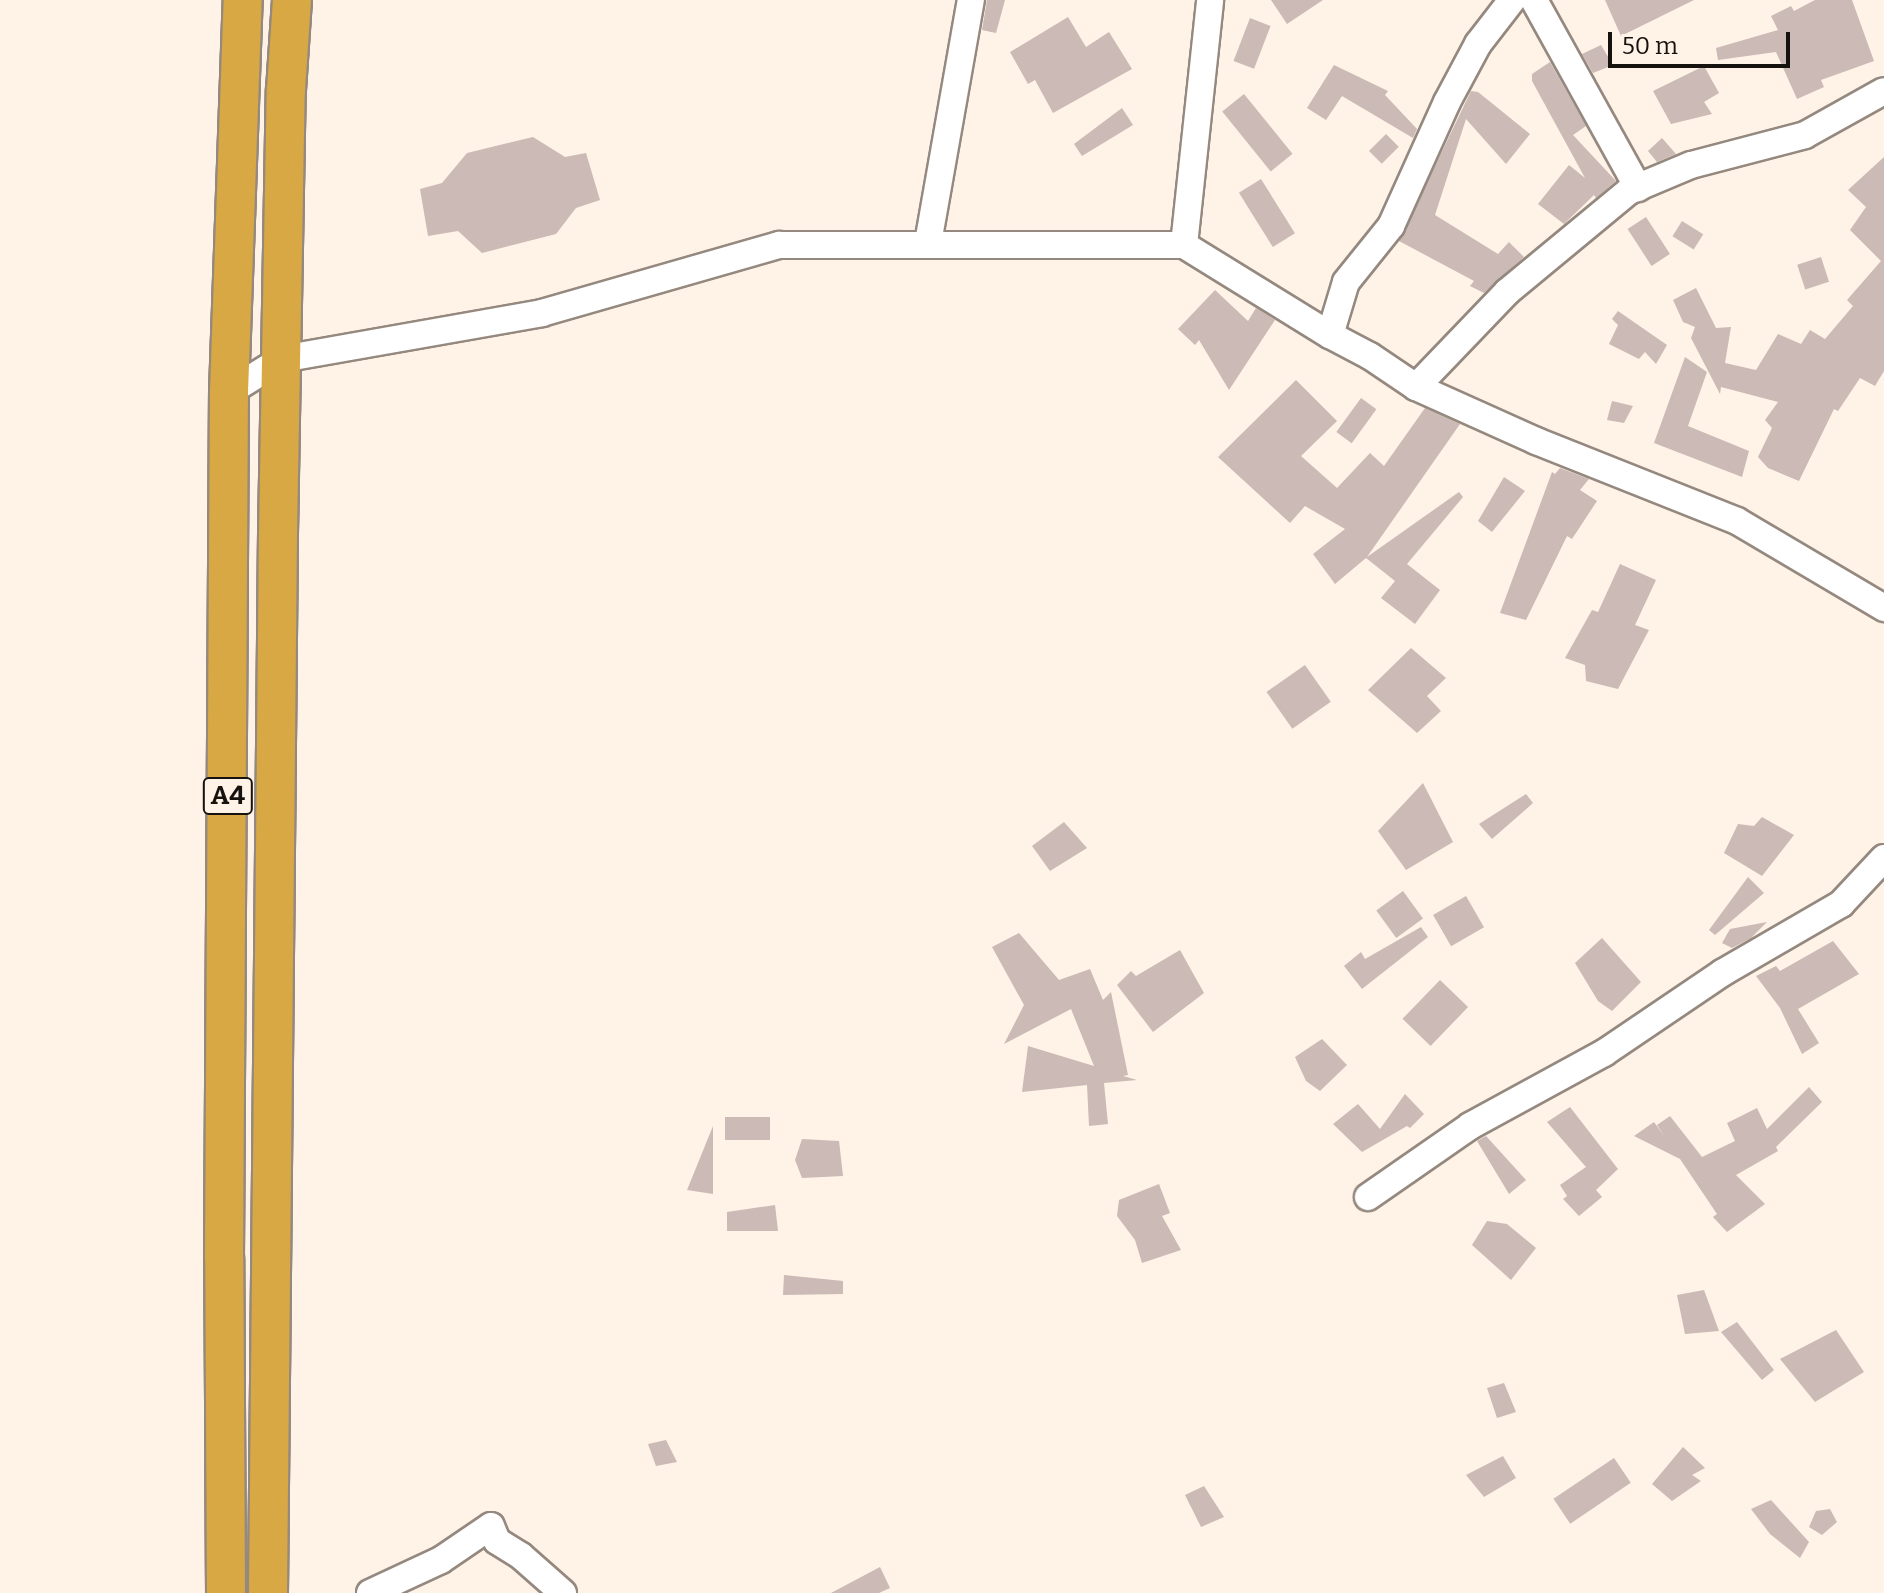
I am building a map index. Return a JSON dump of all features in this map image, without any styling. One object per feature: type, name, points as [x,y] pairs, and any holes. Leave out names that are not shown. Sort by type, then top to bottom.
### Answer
[{"type":"highway","name":"A4","points":[[226,1593],[224,1257],[229,392],[243,0]]},
{"type":"highway","name":"A4","points":[[268,1593],[286,90],[292,0]]},
{"type":"street","points":[[928,243],[971,0]]},
{"type":"street","points":[[1184,245],[1210,0]]},
{"type":"street","points":[[1330,335],[1346,282],[1391,226],[1447,102],[1478,44],[1512,0]]},
{"type":"street","points":[[1534,0],[1638,188]]},
{"type":"street","points":[[1416,387],[1507,292],[1638,188],[1691,165],[1805,135],[1884,91]]},
{"type":"street","points":[[229,392],[282,359],[542,313],[779,245],[1184,245],[1330,335],[1370,356],[1416,387],[1536,441],[1737,521],[1884,608]]},
{"type":"street","points":[[1368,1197],[1470,1126],[1604,1053],[1722,973],[1841,904],[1884,858]]},
{"type":"street","points":[[370,1593],[441,1560],[491,1526],[497,1541],[521,1556],[563,1593]]},
{"type":"building","points":[[987,0],[1005,0],[996,33],[982,30]]},
{"type":"building","points":[[1271,0],[1323,0],[1287,24]]},
{"type":"building","points":[[1605,0],[1694,0],[1621,36]]},
{"type":"building","points":[[1815,0],[1852,0],[1874,61],[1821,80],[1824,87],[1797,99],[1776,52],[1718,60],[1716,48],[1778,30],[1771,16],[1791,6],[1794,11]]},
{"type":"building","points":[[1068,17],[1086,47],[1109,32],[1132,69],[1053,113],[1035,80],[1028,84],[1010,52]]},
{"type":"building","points":[[1250,18],[1271,26],[1254,69],[1234,61]]},
{"type":"building","points":[[1601,45],[1613,65],[1593,73],[1582,54]]},
{"type":"building","points":[[1550,62],[1586,126],[1573,135],[1616,181],[1596,198],[1594,195],[1564,224],[1538,204],[1569,165],[1585,178],[1532,81],[1532,74]]},
{"type":"building","points":[[1334,65],[1388,91],[1385,95],[1417,129],[1413,138],[1342,96],[1326,120],[1307,108]]},
{"type":"building","points":[[1704,66],[1719,93],[1704,102],[1712,114],[1671,124],[1653,91]]},
{"type":"building","points":[[1471,91],[1478,92],[1530,134],[1506,164],[1466,119],[1435,215],[1498,254],[1509,242],[1524,257],[1484,293],[1470,286],[1474,281],[1399,241]]},
{"type":"building","points":[[1244,94],[1292,154],[1271,171],[1222,112]]},
{"type":"building","points":[[1122,108],[1133,125],[1082,156],[1074,144]]},
{"type":"building","points":[[1386,134],[1399,147],[1382,164],[1369,151]]},
{"type":"building","points":[[533,137],[565,157],[586,153],[600,200],[576,208],[556,234],[482,253],[458,231],[428,236],[420,189],[442,183],[467,153]]},
{"type":"building","points":[[1662,138],[1676,154],[1657,162],[1648,151]]},
{"type":"building","points":[[1884,157],[1884,371],[1875,386],[1860,378],[1838,411],[1834,409],[1799,481],[1768,468],[1758,457],[1772,428],[1765,420],[1778,402],[1721,387],[1720,394],[1691,338],[1695,327],[1683,322],[1673,300],[1696,288],[1716,328],[1731,327],[1725,363],[1756,370],[1778,334],[1801,344],[1810,330],[1825,339],[1853,306],[1847,300],[1881,261],[1850,230],[1866,207],[1848,190]]},
{"type":"building","points":[[1261,179],[1295,233],[1273,247],[1239,193]]},
{"type":"building","points":[[1646,217],[1670,254],[1652,266],[1628,229]]},
{"type":"building","points":[[1682,221],[1703,234],[1694,250],[1672,236]]},
{"type":"building","points":[[1821,257],[1829,282],[1805,289],[1797,265]]},
{"type":"building","points":[[1215,290],[1248,321],[1256,308],[1275,320],[1229,390],[1199,340],[1195,345],[1178,329]]},
{"type":"building","points":[[1618,311],[1667,345],[1656,364],[1645,352],[1639,359],[1609,344],[1618,325],[1612,319]]},
{"type":"building","points":[[1685,357],[1707,372],[1688,426],[1749,451],[1742,477],[1654,443]]},
{"type":"building","points":[[1296,380],[1337,421],[1301,456],[1337,488],[1370,453],[1384,466],[1425,408],[1460,424],[1367,557],[1459,492],[1463,497],[1407,564],[1440,590],[1415,624],[1381,598],[1395,581],[1366,558],[1335,584],[1313,554],[1345,529],[1305,506],[1290,523],[1218,457]]},
{"type":"building","points":[[1361,398],[1376,409],[1352,443],[1336,432]]},
{"type":"building","points":[[1612,401],[1633,406],[1624,423],[1607,420]]},
{"type":"building","points":[[1560,468],[1589,479],[1580,490],[1597,501],[1572,539],[1567,536],[1526,620],[1500,613],[1552,472],[1555,474]]},
{"type":"building","points":[[1504,477],[1525,491],[1492,532],[1478,521]]},
{"type":"building","points":[[1620,564],[1656,580],[1635,625],[1649,630],[1618,689],[1586,681],[1585,665],[1565,658],[1592,610],[1598,612]]},
{"type":"building","points":[[1411,648],[1446,678],[1427,696],[1441,711],[1417,733],[1368,690]]},
{"type":"building","points":[[1305,665],[1331,702],[1292,729],[1266,692]]},
{"type":"building","points":[[1423,783],[1453,842],[1406,870],[1378,831]]},
{"type":"building","points":[[1526,794],[1533,803],[1492,839],[1479,824]]},
{"type":"building","points":[[1762,817],[1794,835],[1762,876],[1724,853],[1738,824],[1754,826]]},
{"type":"building","points":[[1064,822],[1087,848],[1050,871],[1032,846]]},
{"type":"building","points":[[1748,877],[1764,893],[1715,935],[1709,930]]},
{"type":"building","points":[[1403,891],[1423,919],[1396,938],[1376,910]]},
{"type":"building","points":[[1466,896],[1484,927],[1451,946],[1433,915]]},
{"type":"building","points":[[1767,922],[1751,938],[1732,948],[1722,943],[1730,929]]},
{"type":"building","points":[[1421,927],[1428,937],[1362,989],[1344,966],[1361,952],[1365,959]]},
{"type":"building","points":[[1019,933],[1059,980],[1090,969],[1103,1000],[1111,992],[1128,1075],[1123,1076],[1137,1080],[1104,1083],[1108,1124],[1089,1126],[1087,1085],[1022,1092],[1028,1046],[1094,1066],[1071,1009],[1004,1044],[1024,1005],[992,947]]},
{"type":"building","points":[[1602,938],[1641,982],[1612,1011],[1598,1001],[1575,963]]},
{"type":"building","points":[[1833,941],[1859,974],[1798,1009],[1819,1043],[1802,1054],[1780,1008],[1756,976],[1776,966],[1780,971]]},
{"type":"building","points":[[1180,950],[1204,993],[1153,1032],[1117,985],[1131,971],[1136,976]]},
{"type":"building","points":[[1440,980],[1468,1007],[1431,1046],[1402,1019]]},
{"type":"building","points":[[1322,1039],[1347,1065],[1320,1091],[1306,1081],[1295,1057]]},
{"type":"building","points":[[1809,1087],[1822,1102],[1776,1147],[1778,1151],[1736,1175],[1765,1204],[1727,1232],[1713,1217],[1717,1214],[1680,1159],[1634,1136],[1654,1122],[1665,1137],[1657,1125],[1670,1116],[1702,1157],[1735,1141],[1727,1123],[1757,1108],[1767,1129]]},
{"type":"building","points":[[1405,1094],[1424,1114],[1410,1128],[1407,1126],[1362,1152],[1333,1124],[1358,1104],[1380,1129]]},
{"type":"building","points":[[1570,1107],[1618,1169],[1596,1190],[1602,1197],[1579,1216],[1563,1199],[1567,1196],[1560,1185],[1586,1167],[1547,1122]]},
{"type":"building","points":[[725,1117],[770,1117],[770,1140],[725,1140]]},
{"type":"building","points":[[713,1126],[713,1194],[687,1190]]},
{"type":"building","points":[[1486,1136],[1526,1180],[1509,1194],[1477,1141]]},
{"type":"building","points":[[802,1139],[839,1141],[843,1176],[802,1178],[795,1160]]},
{"type":"building","points":[[1159,1184],[1170,1213],[1162,1216],[1181,1250],[1142,1263],[1135,1240],[1117,1216],[1119,1200]]},
{"type":"building","points":[[775,1205],[778,1231],[727,1231],[727,1212]]},
{"type":"building","points":[[1487,1221],[1507,1224],[1536,1248],[1511,1280],[1472,1245]]},
{"type":"building","points":[[784,1275],[843,1281],[843,1294],[783,1295]]},
{"type":"building","points":[[1704,1290],[1719,1331],[1685,1334],[1677,1295]]},
{"type":"building","points":[[1737,1322],[1774,1370],[1762,1380],[1721,1332]]},
{"type":"building","points":[[1836,1330],[1864,1372],[1815,1402],[1780,1359]]},
{"type":"building","points":[[1504,1383],[1516,1412],[1497,1418],[1487,1388]]},
{"type":"building","points":[[666,1440],[677,1462],[656,1466],[648,1444]]},
{"type":"building","points":[[1683,1447],[1705,1468],[1692,1475],[1701,1481],[1672,1501],[1652,1484]]},
{"type":"building","points":[[1503,1456],[1516,1478],[1484,1497],[1466,1475]]},
{"type":"building","points":[[1614,1458],[1631,1483],[1570,1524],[1553,1499]]},
{"type":"building","points":[[1204,1486],[1224,1517],[1201,1527],[1185,1495]]},
{"type":"building","points":[[1771,1500],[1809,1542],[1800,1558],[1770,1534],[1751,1509]]},
{"type":"building","points":[[1830,1509],[1837,1522],[1822,1535],[1809,1527],[1816,1511]]},
{"type":"building","points":[[880,1567],[890,1588],[879,1593],[831,1593]]}]
